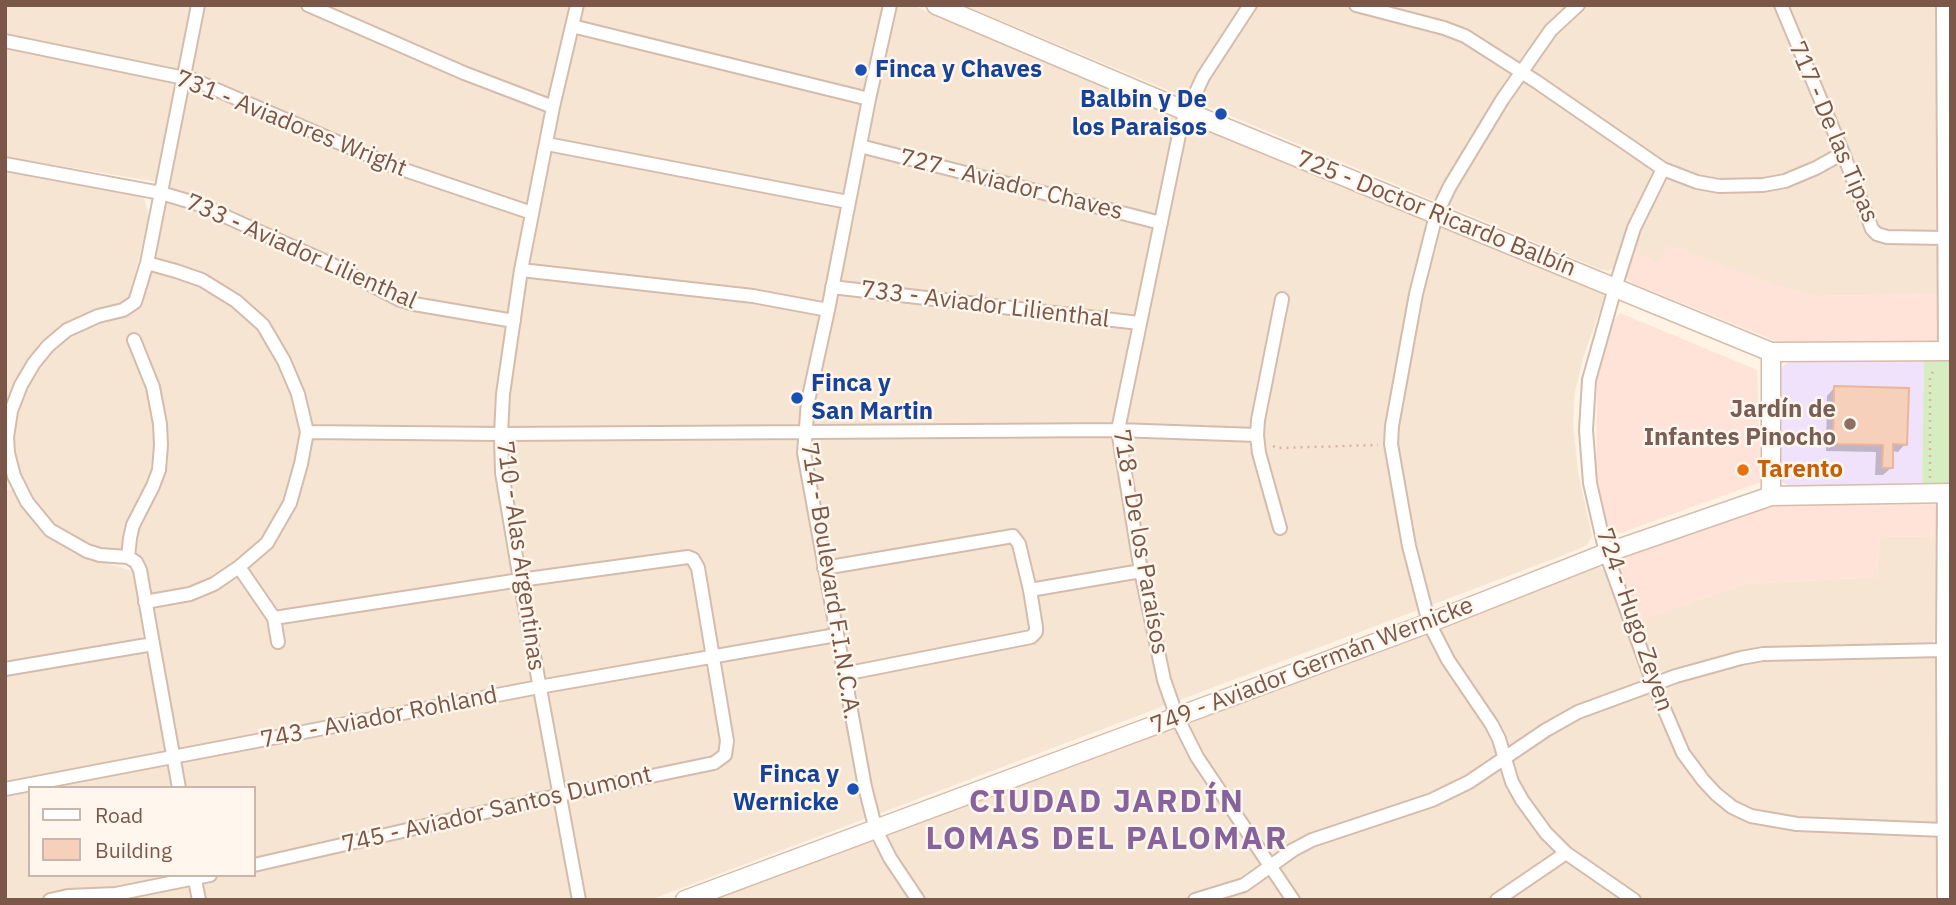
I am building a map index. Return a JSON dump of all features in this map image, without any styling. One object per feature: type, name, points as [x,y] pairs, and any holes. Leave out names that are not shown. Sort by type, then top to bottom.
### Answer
[{"type":"street","points":[[179,786],[140,570],[136,562],[128,557],[87,551],[50,530],[27,502],[18,485],[6,437],[11,411],[21,385],[48,346],[67,330],[97,316],[123,310],[135,302],[147,263],[198,5]]},
{"type":"street","points":[[308,5],[464,74],[554,107]]},
{"type":"street","name":"710 - Alas Argentinas","points":[[577,5],[531,213],[503,394],[501,434],[502,473],[579,900]]},
{"type":"street","name":"714 - Boulevard F.I.N.C.A.","points":[[890,5],[808,401],[804,453],[865,787],[876,830],[890,858],[918,900]]},
{"type":"street","name":"725 - Doctor Ricardo Balbín","points":[[936,5],[1771,352],[1948,351]]},
{"type":"street","name":"718 - De los Paraísos","points":[[1250,5],[1203,77],[1187,111],[1177,142],[1118,430],[1141,571],[1164,680],[1177,717],[1197,757],[1293,900]]},
{"type":"street","points":[[1356,5],[1465,36],[1663,169],[1697,182],[1719,186],[1763,185],[1785,181],[1843,153]]},
{"type":"street","points":[[1402,18],[1408,5]]},
{"type":"street","points":[[1578,5],[1551,30],[1502,100],[1450,186],[1436,215],[1416,294],[1391,444],[1409,546],[1429,623],[1448,660],[1492,725],[1512,782],[1546,833],[1566,853],[1634,900]]},
{"type":"street","name":"717 - De las Tipas","points":[[1781,5],[1872,229],[1887,237],[1944,237]]},
{"type":"street","points":[[1942,5],[1948,351]]},
{"type":"street","points":[[572,26],[869,99]]},
{"type":"street","name":"731 - Aviadores Wright","points":[[5,41],[194,80],[393,166],[531,213]]},
{"type":"street","points":[[547,144],[848,202]]},
{"type":"street","name":"727 - Aviador Chaves","points":[[860,146],[1161,223]]},
{"type":"street","name":"733 - Aviador Lilienthal","points":[[5,164],[160,193],[198,204],[331,264],[398,299],[514,321]]},
{"type":"street","name":"724 - Hugo Zeyen","points":[[1663,169],[1634,228],[1615,288],[1590,380],[1586,430],[1590,483],[1606,553],[1653,683],[1683,753],[1703,780],[1732,807],[1751,816],[1797,824],[1944,830]]},
{"type":"street","points":[[145,602],[190,594],[215,584],[267,543],[290,503],[307,432],[298,394],[284,360],[263,325],[236,301],[202,280],[147,263]]},
{"type":"street","name":"733 - Aviador Lilienthal","points":[[521,270],[753,296],[828,310]]},
{"type":"street","name":"733 - Aviador Lilienthal","points":[[832,287],[1139,323]]},
{"type":"street","points":[[1280,528],[1256,435],[1282,299]]},
{"type":"street","points":[[128,557],[133,526],[159,470],[161,445],[153,387],[134,340]]},
{"type":"street","points":[[1771,352],[1771,496]]},
{"type":"street","points":[[307,432],[501,434],[1118,430],[1256,435]]},
{"type":"street","points":[[1944,900],[1944,830],[1948,784],[1943,650],[1948,493]]},
{"type":"street","name":"749 - Aviador Germán Wernicke","points":[[685,900],[1429,623],[1606,553],[1771,496],[1948,493]]},
{"type":"street","points":[[824,568],[1010,537],[1015,538],[1018,544],[1030,590],[1036,628],[1034,635],[844,674]]},
{"type":"street","points":[[274,618],[684,557],[693,559],[698,568],[713,655]]},
{"type":"street","points":[[239,567],[274,618],[278,642]]},
{"type":"street","points":[[1030,590],[1141,571]]},
{"type":"street","name":"743 - Aviador Rohland","points":[[5,789],[539,687],[836,635]]},
{"type":"street","points":[[5,669],[153,644]]},
{"type":"street","points":[[1195,900],[1244,885],[1293,850],[1312,840],[1441,796],[1469,782],[1546,730],[1578,712],[1653,683],[1763,654],[1943,650]]},
{"type":"street","name":"745 - Aviador Santos Dumont","points":[[256,865],[714,763],[724,755],[727,741],[713,655]]},
{"type":"street","points":[[1497,900],[1566,853]]},
{"type":"street","points":[[50,900],[68,896],[116,894],[195,877],[199,900]]},
{"type":"path","points":[[1948,351],[1930,377],[1930,482],[1948,493]]},
{"type":"path","points":[[1256,435],[1277,449],[1391,444]]},
{"type":"shaded area","points":[[5,5],[912,5],[1600,289],[1604,299],[1583,358],[1575,392],[1573,423],[1578,472],[1592,536],[1587,545],[1577,550],[650,900],[204,900],[200,877],[256,877],[256,786],[184,786],[141,569],[100,552],[54,528],[33,504],[20,478],[9,436],[13,409],[34,365],[71,331],[137,306],[146,292],[171,184],[5,157]]},
{"type":"shaded area","points":[[963,5],[1940,5],[1938,231],[1885,232],[1877,226],[1843,150],[1809,166],[1748,183],[1709,181],[1663,165],[1631,220],[1614,268],[1602,270]]},
{"type":"shaded area","points":[[1828,165],[1841,166],[1868,233],[1874,239],[1935,242],[1938,294],[1814,296],[1778,286],[1667,245],[1660,264],[1633,252],[1661,180],[1673,177],[1728,190]]},
{"type":"shaded area","points":[[5,169],[141,194],[149,216],[129,300],[87,314],[48,340],[27,360],[5,407]]},
{"type":"shaded area","points":[[1667,244],[1778,286],[1814,296],[1938,294],[1938,342],[1788,346],[1627,279],[1624,274],[1633,252],[1659,263]]},
{"type":"shaded area","points":[[1620,313],[1757,370],[1761,482],[1621,533],[1610,530],[1596,477],[1597,380],[1612,322]]},
{"type":"shaded area","name":"Jardín de Infantes Pinocho","points":[[1924,360],[1922,488],[1790,486],[1782,482],[1778,473],[1777,374],[1784,365],[1792,361]]},
{"type":"shaded area","points":[[5,490],[15,490],[25,511],[38,528],[56,542],[72,552],[132,571],[142,637],[138,640],[5,662]]},
{"type":"shaded area","points":[[1928,501],[1936,505],[1939,513],[1939,536],[1880,537],[1877,577],[1745,584],[1637,621],[1620,576],[1623,554],[1767,502]]},
{"type":"shaded area","points":[[1939,536],[1936,638],[1928,646],[1753,649],[1666,672],[1657,671],[1653,666],[1637,621],[1745,584],[1877,577],[1880,537]]},
{"type":"shaded area","points":[[1596,566],[1605,570],[1651,692],[1670,683],[1762,658],[1949,653],[1948,591],[1951,591],[1951,900],[922,900],[885,839],[886,834]]},
{"type":"shaded area","points":[[138,651],[144,653],[149,660],[172,786],[28,786],[28,877],[188,877],[192,900],[5,900],[5,675]]},
{"type":"shaded area","points":[[867,840],[872,841],[909,900],[696,900]]},
{"type":"green space","points":[[1924,360],[1951,360],[1951,493],[1922,488]]},
{"type":"building","points":[[1834,386],[1909,388],[1907,445],[1893,444],[1893,468],[1882,468],[1883,445],[1833,444]]},
{"type":"place","name":"Finca y Chaves","points":[[861,70]]},
{"type":"place","name":"Balbin y De los Paraisos","points":[[1221,114]]},
{"type":"place","name":"Finca y San Martin","points":[[797,398]]},
{"type":"place","name":"Jardín de Infantes Pinocho","points":[[1850,424]]},
{"type":"place","name":"Tarento","points":[[1743,470]]},
{"type":"place","name":"Finca y Wernicke","points":[[853,789]]},
{"type":"district","name":"CIUDAD JARDÍN LOMAS DEL PALOMAR","points":[[1107,822]]}]
